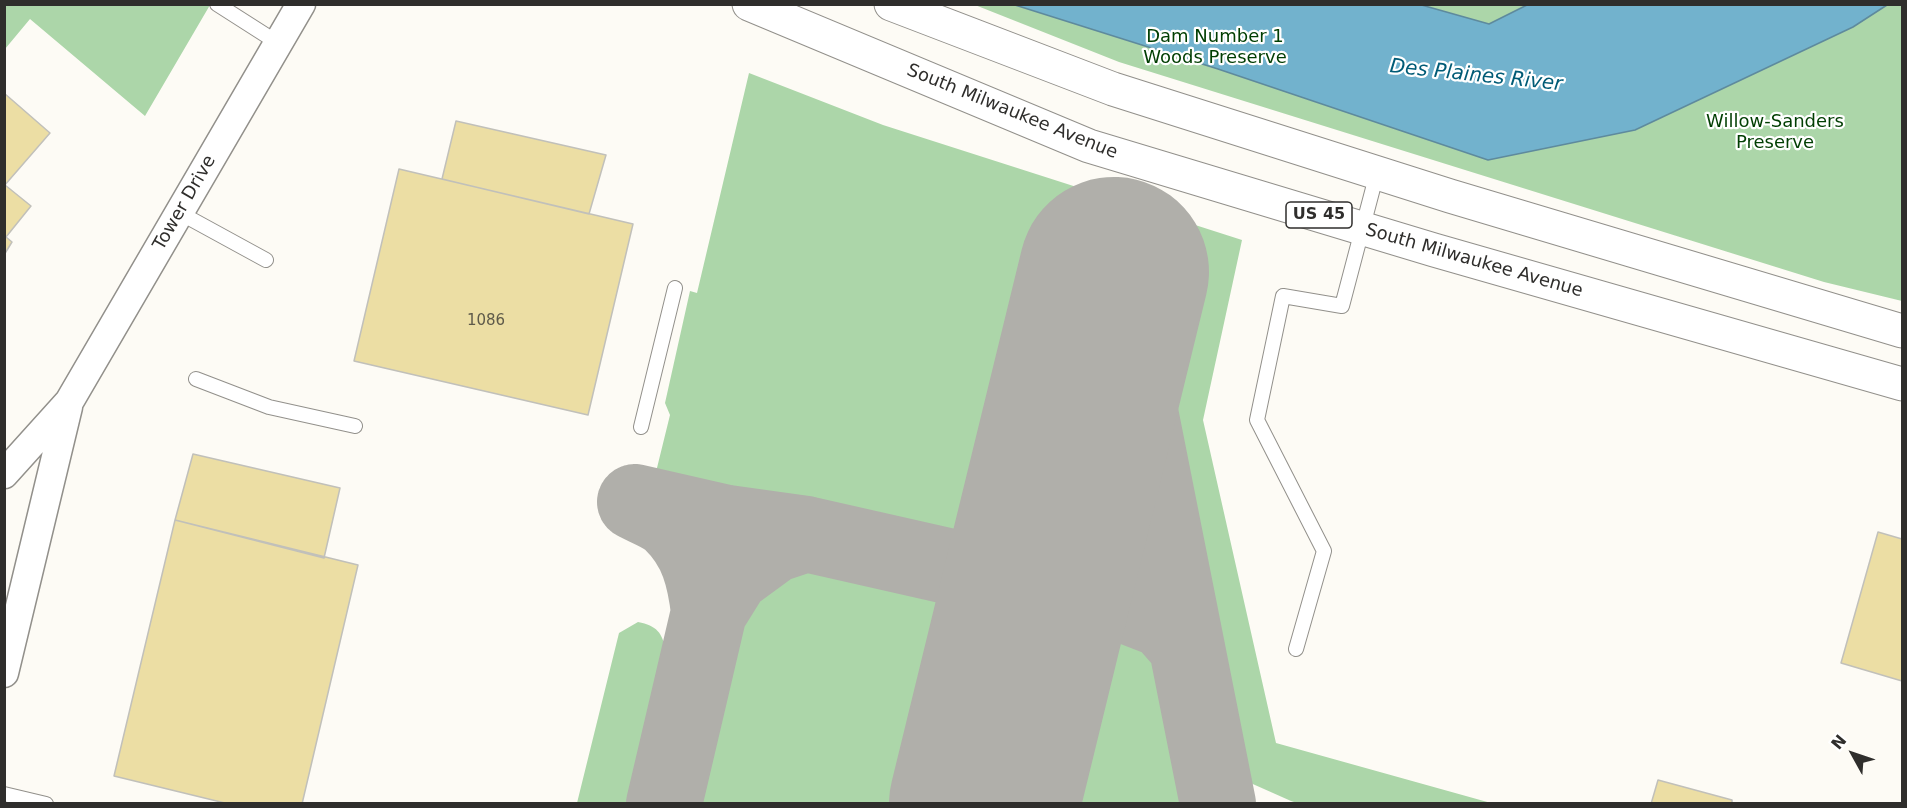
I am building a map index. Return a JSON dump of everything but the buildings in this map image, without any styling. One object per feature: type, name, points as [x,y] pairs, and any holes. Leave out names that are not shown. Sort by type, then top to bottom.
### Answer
[{"type":"main road","name":"South Milwaukee Avenue","points":[[749,4],[1089,146],[1361,228],[1902,384]]},
{"type":"main road","points":[[891,4],[1113,89],[1377,173],[1902,331]]},
{"type":"street","name":"Tower Drive","points":[[7,467],[69,402],[301,4]]},
{"type":"street","name":"Tower Drive","points":[[4,673],[69,402]]},
{"type":"lane","points":[[217,4],[278,43]]},
{"type":"lane","points":[[1296,649],[1324,550],[1257,420],[1283,296],[1342,306],[1377,173]]},
{"type":"lane","points":[[180,213],[266,260]]},
{"type":"lane","points":[[641,427],[675,288]]},
{"type":"lane","points":[[196,379],[269,407],[355,426]]},
{"type":"lane","points":[[4,794],[46,804]]},
{"type":"green space","points":[[4,5],[210,5],[145,116],[30,19],[5,49]]},
{"type":"green space","name":"Willow-Sanders Preserve","points":[[975,5],[1902,5],[1902,301],[1824,282],[1119,62]]},
{"type":"green space","points":[[749,73],[883,125],[1242,240],[1203,420],[1276,743],[1491,803],[1300,804],[1246,781],[1230,759],[1218,731],[1148,383],[1147,343],[1153,327],[1171,303],[1176,276],[1174,264],[1168,254],[1150,238],[1137,235],[1111,237],[1101,240],[1084,254],[1026,487],[1005,513],[981,528],[953,536],[920,539],[655,476],[670,415],[665,403],[690,291],[697,293]]},
{"type":"green space","points":[[1116,398],[1119,400],[1149,554],[1143,575],[1130,584],[1112,583],[1097,576],[1086,559],[1079,536],[1111,401]]},
{"type":"green space","points":[[839,564],[924,587],[953,606],[979,647],[982,674],[951,803],[697,803],[741,617],[762,590],[787,573],[819,565]]},
{"type":"green space","points":[[638,622],[658,631],[666,651],[630,803],[577,803],[619,633]]},
{"type":"green space","points":[[1094,625],[1147,637],[1171,662],[1200,803],[1014,803],[1049,657],[1076,629]]},
{"type":"water","name":"Des Plaines River","points":[[1418,4],[1489,24],[1527,5],[1887,5],[1853,27],[1635,130],[1488,160],[1218,69],[1015,5]]},
{"type":"taxiway","points":[[1102,322],[1126,341],[1218,804]]},
{"type":"taxiway","points":[[635,502],[727,523],[806,534],[1133,608],[1164,620],[1185,644]]},
{"type":"taxiway","points":[[635,502],[668,520],[688,543],[699,564],[709,612],[732,575],[773,545],[806,534]]},
{"type":"taxiway","points":[[953,567],[983,589],[1006,615],[1018,662],[1035,636],[1050,619],[1070,608],[1100,601]]},
{"type":"taxiway","points":[[664,804],[709,612]]},
{"type":"runway","points":[[984,804],[1114,272]]},
{"type":"park label","name":"Dam Number 1 Woods Preserve","points":[[1215,47]]}]
